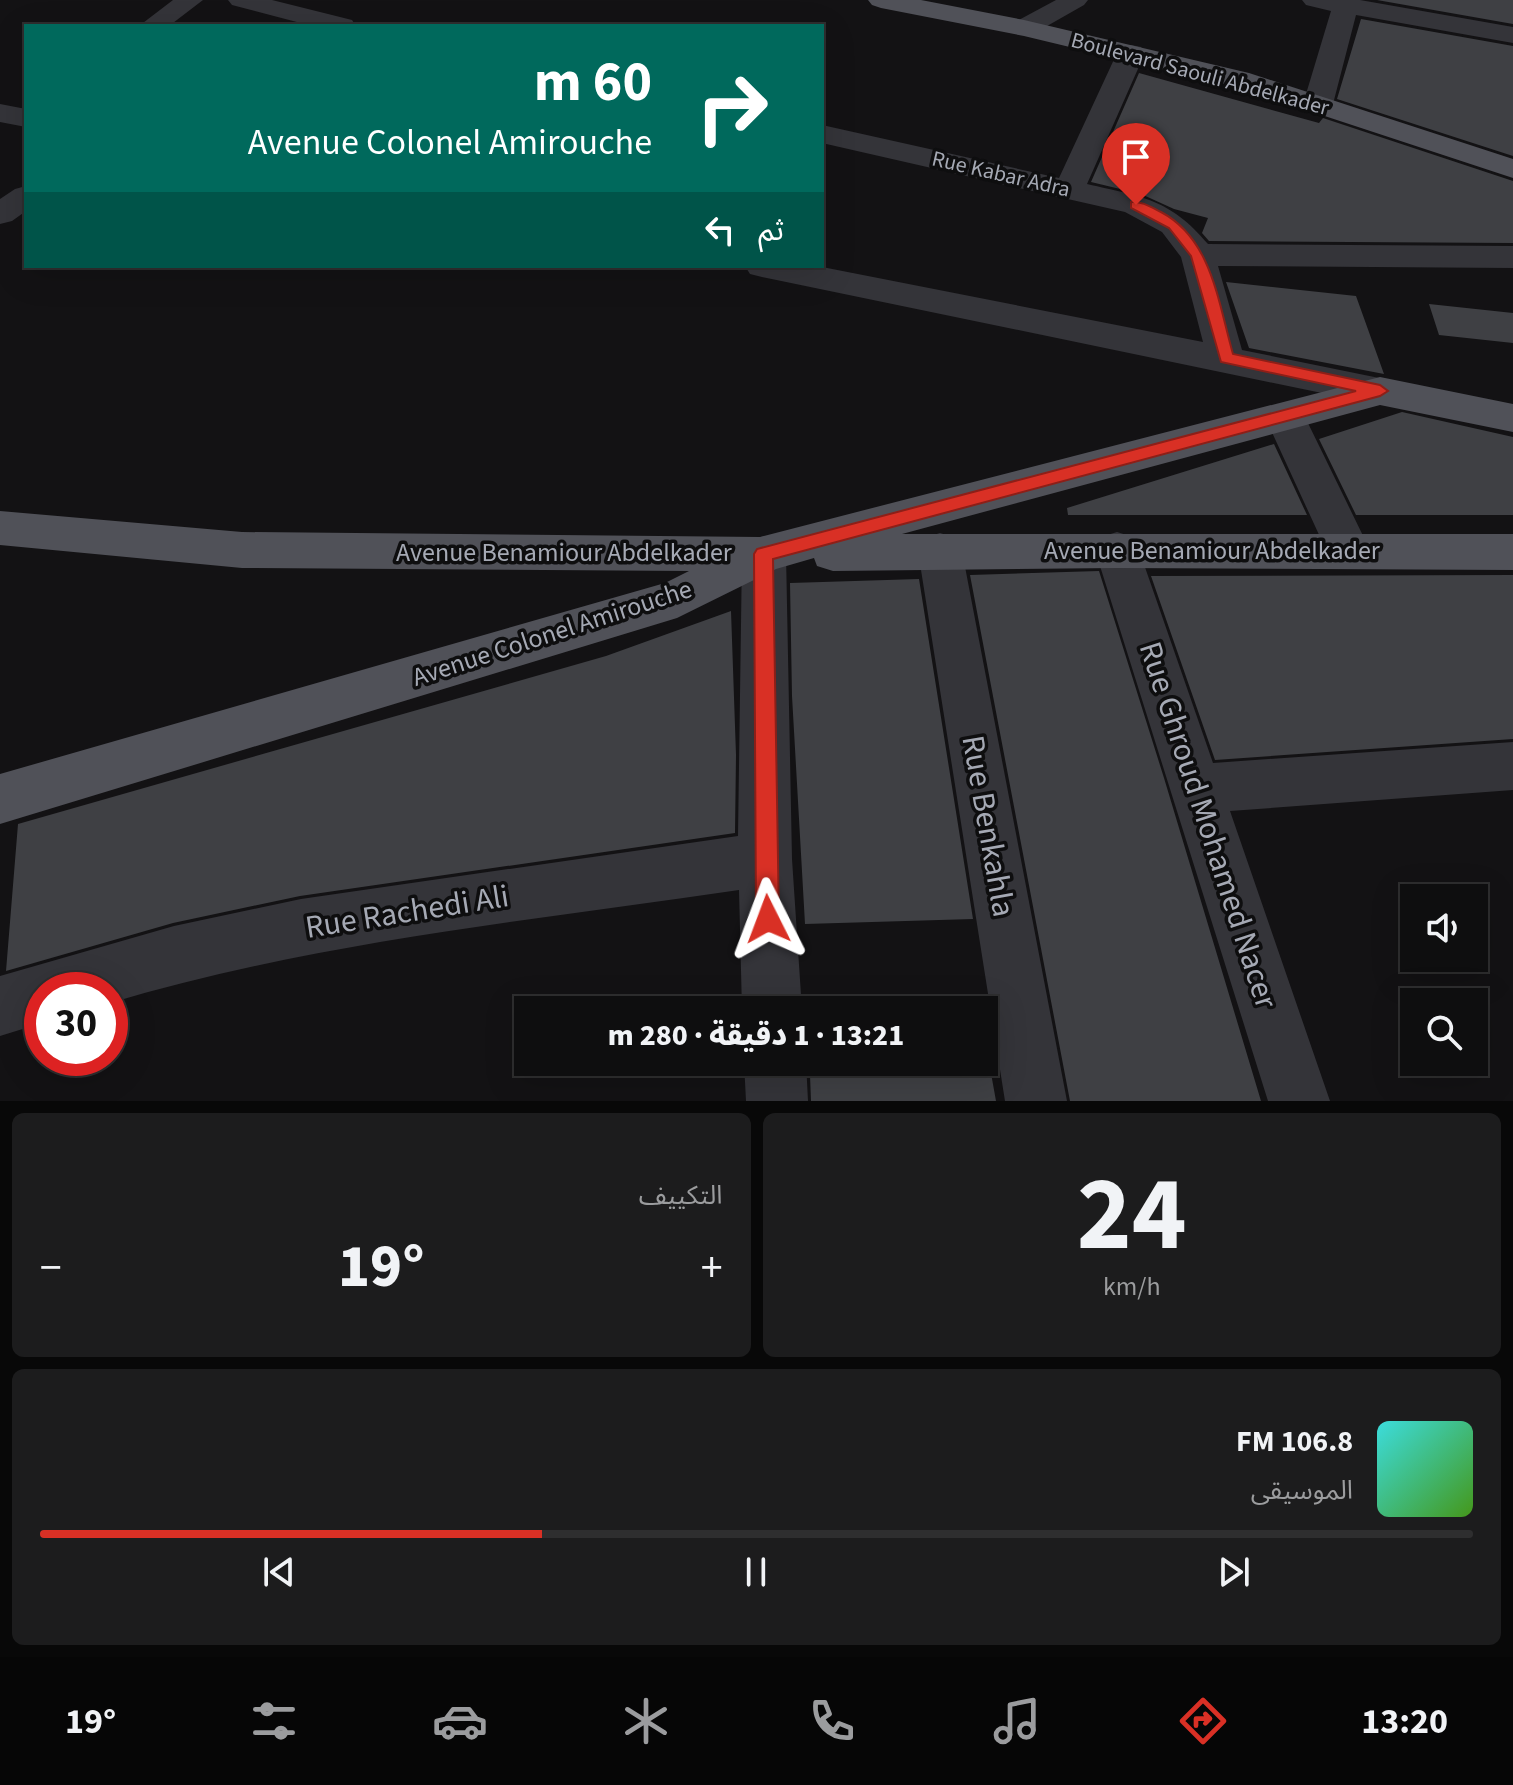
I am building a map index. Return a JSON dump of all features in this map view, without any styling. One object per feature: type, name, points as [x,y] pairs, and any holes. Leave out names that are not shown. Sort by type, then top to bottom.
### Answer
[{"type":"main road","name":"Boulevard Saouli Abdelkader","points":[[881,0],[1024,28],[1249,82],[1513,169]]},
{"type":"main road","name":"Avenue Colonel Amirouche","points":[[0,799],[677,599],[764,554],[1380,391]]},
{"type":"main road","points":[[1380,391],[1513,418]]},
{"type":"main road","name":"Avenue Benamiour Abdelkader","points":[[0,528],[242,550],[764,554],[1117,550],[1513,552]]},
{"type":"street","points":[[155,24],[190,0]]},
{"type":"street","points":[[241,0],[268,12],[332,24]]},
{"type":"street","points":[[1024,28],[1075,0]]},
{"type":"street","points":[[1315,0],[1346,3],[1513,35]]},
{"type":"street","points":[[1318,104],[1346,3]]},
{"type":"street","points":[[1069,190],[1131,53]]},
{"type":"street","name":"Rue Kabar Adra","points":[[824,134],[1136,205],[1174,225],[1198,255],[1226,358]]},
{"type":"street","points":[[0,214],[24,197]]},
{"type":"street","points":[[1198,255],[1513,257]]},
{"type":"street","points":[[772,268],[1380,391]]},
{"type":"street","points":[[1285,417],[1348,550]]},
{"type":"street","name":"Rue Ghroud Mohamed Nacer","points":[[1117,550],[1299,1101]]},
{"type":"street","name":"Rue Benkahla","points":[[940,551],[1036,1101]]},
{"type":"street","points":[[764,554],[765,859],[771,996]]},
{"type":"street","points":[[1197,789],[1513,766]]},
{"type":"street","name":"Rue Rachedi Ali","points":[[116,972],[174,955],[301,927],[765,859]]},
{"type":"street","points":[[0,1006],[24,999]]},
{"type":"street","points":[[776,1076],[777,1101]]},
{"type":"building","points":[[1377,0],[1513,0],[1513,24]]},
{"type":"building","points":[[1361,19],[1513,46],[1513,156],[1337,99]]},
{"type":"building","points":[[1139,73],[1319,123],[1323,118],[1513,181],[1513,243],[1209,241],[1202,233],[1208,218],[1174,209],[1141,194],[1091,182]]},
{"type":"building","points":[[1226,282],[1356,296],[1384,374],[1249,348]]},
{"type":"building","points":[[1429,304],[1513,313],[1513,343],[1439,335]]},
{"type":"building","points":[[1402,412],[1513,437],[1513,515],[1356,515],[1319,439]]},
{"type":"building","points":[[1274,444],[1307,515],[1068,515],[1067,508]]},
{"type":"building","points":[[1099,571],[1261,1101],[1070,1101],[970,575]]},
{"type":"building","points":[[1513,575],[1513,739],[1215,760],[1151,576]]},
{"type":"building","points":[[919,579],[973,919],[805,924],[792,696],[790,583]]},
{"type":"building","points":[[731,611],[736,755],[735,833],[300,896],[173,923],[6,971],[18,824],[606,656]]},
{"type":"building","points":[[810,1076],[992,1076],[996,1101],[811,1101]]},
{"type":"route","points":[[768,919],[764,554],[1380,391],[1226,358],[1198,255],[1174,225],[1136,205]]}]
